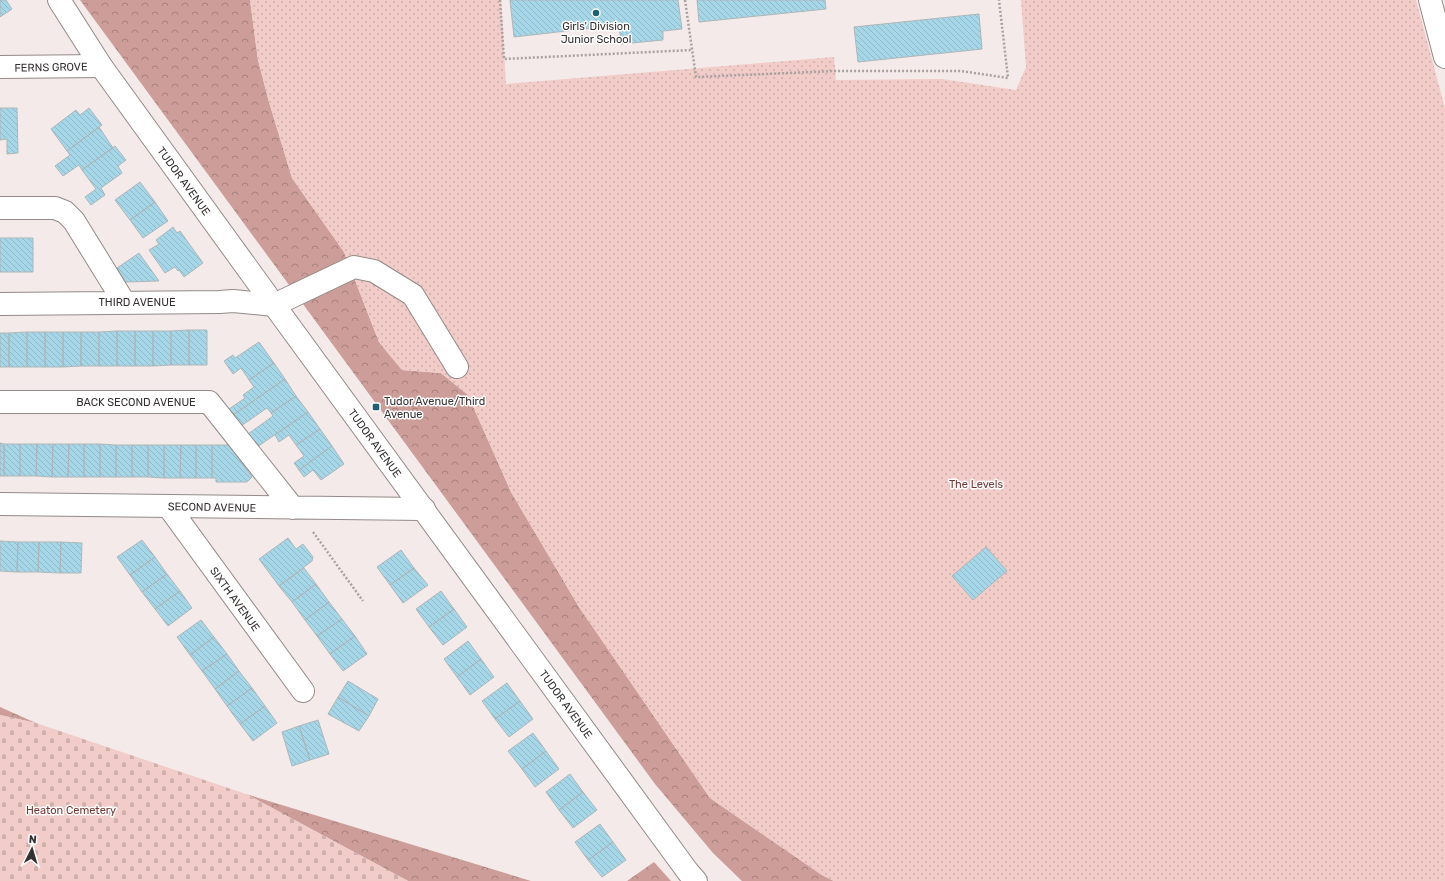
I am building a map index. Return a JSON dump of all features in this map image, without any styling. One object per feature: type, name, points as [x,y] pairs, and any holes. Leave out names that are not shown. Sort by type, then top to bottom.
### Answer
[{"type":"street","name":"TUDOR AVENUE","points":[[59,0],[101,66],[683,866],[696,881]]},
{"type":"street","points":[[1430,0],[1445,57]]},
{"type":"street","name":"FERNS GROVE","points":[[0,67],[101,66]]},
{"type":"street","points":[[0,208],[55,208],[65,212],[74,221],[124,302]]},
{"type":"street","points":[[274,304],[354,267],[374,271],[413,295],[456,367]]},
{"type":"street","name":"THIRD AVENUE","points":[[0,304],[233,301],[274,304]]},
{"type":"street","name":"BACK SECOND AVENUE","points":[[0,402],[209,402],[294,508]]},
{"type":"street","name":"SECOND AVENUE","points":[[0,504],[424,510]]},
{"type":"street","name":"SIXTH AVENUE","points":[[168,506],[303,691]]},
{"type":"path","points":[[500,0],[504,58],[692,50]]},
{"type":"path","points":[[685,0],[696,77],[835,71],[961,71],[1008,78],[999,0]]},
{"type":"path","points":[[294,508],[363,601]]},
{"type":"green space","points":[[80,0],[250,0],[258,60],[292,178],[344,252],[379,342],[402,370],[441,373],[468,395],[511,492],[579,607],[710,798],[822,875],[834,881],[742,881],[713,853],[655,784]]},
{"type":"green space","name":"The Levels","points":[[250,0],[501,0],[506,84],[834,57],[836,80],[942,79],[1016,90],[1026,67],[1021,0],[1416,0],[1445,108],[1445,881],[834,881],[822,875],[710,798],[579,607],[511,492],[468,395],[441,373],[402,370],[379,342],[344,252],[292,178],[258,60]]},
{"type":"green space","points":[[0,707],[36,723],[0,715]]},
{"type":"green space","name":"Heaton Cemetery","points":[[0,715],[36,723],[246,794],[408,881],[0,881]]},
{"type":"green space","points":[[246,794],[531,881],[408,881]]},
{"type":"green space","points":[[654,862],[671,881],[627,881]]},
{"type":"building","points":[[0,0],[6,0],[12,9],[0,17]]},
{"type":"building","name":"Girls' Division Junior School","points":[[510,0],[678,0],[682,29],[663,31],[663,40],[621,44],[619,25],[514,37]]},
{"type":"building","points":[[697,0],[825,0],[826,9],[699,22]]},
{"type":"building","points":[[979,14],[982,49],[858,62],[854,27]]},
{"type":"building","points":[[0,108],[17,108],[18,153],[7,154],[7,139],[0,140]]},
{"type":"building","points":[[89,108],[102,125],[67,151],[51,129],[76,110],[80,115]]},
{"type":"building","points":[[99,127],[113,148],[82,170],[79,165],[63,176],[55,166],[70,155],[67,151]]},
{"type":"building","points":[[115,146],[126,160],[118,166],[122,173],[101,188],[105,195],[91,205],[85,197],[96,189],[82,170]]},
{"type":"building","points":[[140,182],[155,202],[130,220],[115,200]]},
{"type":"building","points":[[155,202],[168,221],[143,238],[130,220]]},
{"type":"building","points":[[173,227],[177,233],[180,231],[203,263],[184,277],[175,267],[165,273],[149,250],[159,244],[156,240]]},
{"type":"building","points":[[0,238],[33,238],[33,272],[0,272]]},
{"type":"building","points":[[139,253],[159,281],[126,282],[117,268]]},
{"type":"building","points":[[189,330],[189,365],[171,365],[171,331]]},
{"type":"building","points":[[189,330],[207,330],[207,365],[189,365]]},
{"type":"building","points":[[117,331],[135,331],[135,366],[117,366]]},
{"type":"building","points":[[117,331],[117,366],[99,366],[99,332]]},
{"type":"building","points":[[135,331],[153,331],[153,366],[135,366]]},
{"type":"building","points":[[153,331],[171,331],[171,365],[153,366]]},
{"type":"building","points":[[27,332],[27,367],[9,367],[9,333]]},
{"type":"building","points":[[27,332],[45,332],[45,367],[27,367]]},
{"type":"building","points":[[45,332],[63,332],[63,367],[45,367]]},
{"type":"building","points":[[63,332],[81,332],[81,366],[63,367]]},
{"type":"building","points":[[81,332],[99,332],[99,366],[81,366]]},
{"type":"building","points":[[0,333],[9,333],[9,367],[0,367]]},
{"type":"building","points":[[259,342],[274,363],[249,380],[241,368],[233,374],[224,361],[233,355],[235,358]]},
{"type":"building","points":[[274,363],[285,379],[233,415],[229,409],[245,398],[243,395],[254,387],[249,380]]},
{"type":"building","points":[[285,379],[296,396],[271,413],[267,408],[241,426],[233,415]]},
{"type":"building","points":[[296,396],[308,412],[257,447],[248,434],[273,416],[271,413]]},
{"type":"building","points":[[308,412],[320,429],[296,445],[289,435],[279,442],[275,435]]},
{"type":"building","points":[[320,429],[332,446],[299,470],[294,463],[304,456],[296,445]]},
{"type":"building","points":[[0,443],[4,444],[4,476],[0,476]]},
{"type":"building","points":[[4,444],[20,444],[20,476],[4,476]]},
{"type":"building","points":[[20,444],[37,444],[36,476],[20,476]]},
{"type":"building","points":[[37,444],[53,444],[52,477],[36,476]]},
{"type":"building","points":[[53,444],[69,444],[68,477],[52,477]]},
{"type":"building","points":[[69,444],[84,444],[84,477],[68,477]]},
{"type":"building","points":[[84,444],[100,444],[100,477],[84,477]]},
{"type":"building","points":[[100,444],[116,445],[116,477],[100,477]]},
{"type":"building","points":[[116,445],[132,445],[132,477],[116,477]]},
{"type":"building","points":[[132,445],[148,445],[148,477],[132,477]]},
{"type":"building","points":[[148,445],[164,445],[164,478],[148,477]]},
{"type":"building","points":[[164,445],[181,445],[180,478],[164,478]]},
{"type":"building","points":[[181,445],[196,445],[196,478],[180,478]]},
{"type":"building","points":[[196,445],[212,445],[212,478],[196,478]]},
{"type":"building","points":[[212,445],[229,445],[252,477],[247,482],[216,482],[216,478],[212,478]]},
{"type":"building","points":[[332,446],[344,464],[321,480],[313,470],[304,477],[299,470]]},
{"type":"building","points":[[288,538],[296,549],[303,544],[313,557],[312,561],[279,586],[259,559]]},
{"type":"building","points":[[142,540],[155,557],[130,575],[117,557]]},
{"type":"building","points":[[0,541],[18,542],[17,572],[0,571]]},
{"type":"building","points":[[18,542],[39,542],[38,572],[17,572]]},
{"type":"building","points":[[39,542],[61,542],[60,573],[38,572]]},
{"type":"building","points":[[61,542],[82,543],[81,573],[60,573]]},
{"type":"building","points":[[986,547],[1007,571],[973,600],[952,576]]},
{"type":"building","points":[[401,550],[414,568],[390,585],[377,567]]},
{"type":"building","points":[[155,557],[167,574],[142,592],[130,575]]},
{"type":"building","points":[[304,568],[316,584],[292,602],[279,586]]},
{"type":"building","points":[[414,568],[428,585],[403,603],[390,585]]},
{"type":"building","points":[[167,574],[180,591],[155,609],[142,592]]},
{"type":"building","points":[[316,584],[329,602],[305,620],[292,602]]},
{"type":"building","points":[[180,591],[192,608],[168,626],[155,609]]},
{"type":"building","points":[[441,591],[454,609],[429,627],[416,609]]},
{"type":"building","points":[[329,602],[342,619],[317,636],[305,620]]},
{"type":"building","points":[[454,609],[467,627],[443,645],[429,627]]},
{"type":"building","points":[[342,619],[355,636],[330,654],[317,636]]},
{"type":"building","points":[[201,620],[214,637],[190,655],[177,637]]},
{"type":"building","points":[[355,636],[367,654],[343,671],[330,654]]},
{"type":"building","points":[[214,637],[227,654],[202,671],[190,655]]},
{"type":"building","points":[[468,641],[481,659],[457,677],[444,659]]},
{"type":"building","points":[[227,654],[239,671],[215,689],[202,671]]},
{"type":"building","points":[[481,659],[494,677],[470,695],[457,677]]},
{"type":"building","points":[[239,671],[252,688],[227,706],[215,689]]},
{"type":"building","points":[[348,681],[378,699],[369,716],[338,697]]},
{"type":"building","points":[[507,683],[520,701],[495,719],[482,701]]},
{"type":"building","points":[[252,688],[265,706],[240,724],[227,706]]},
{"type":"building","points":[[338,697],[369,716],[359,731],[328,714]]},
{"type":"building","points":[[520,701],[533,719],[509,737],[495,719]]},
{"type":"building","points":[[265,706],[277,723],[253,741],[240,724]]},
{"type":"building","points":[[318,720],[329,754],[310,760],[299,726]]},
{"type":"building","points":[[299,726],[310,760],[292,766],[282,732]]},
{"type":"building","points":[[533,733],[546,751],[522,769],[508,751]]},
{"type":"building","points":[[546,751],[559,769],[535,787],[522,769]]},
{"type":"building","points":[[570,774],[583,792],[559,810],[546,792]]},
{"type":"building","points":[[583,792],[597,810],[573,828],[559,810]]},
{"type":"building","points":[[600,824],[613,842],[588,860],[575,842]]},
{"type":"building","points":[[613,842],[626,860],[602,877],[588,860]]},
{"type":"place","name":"Girls' Division Junior School","points":[[596,13]]},
{"type":"place","name":"Tudor Avenue/Third Avenue","points":[[376,407]]}]
